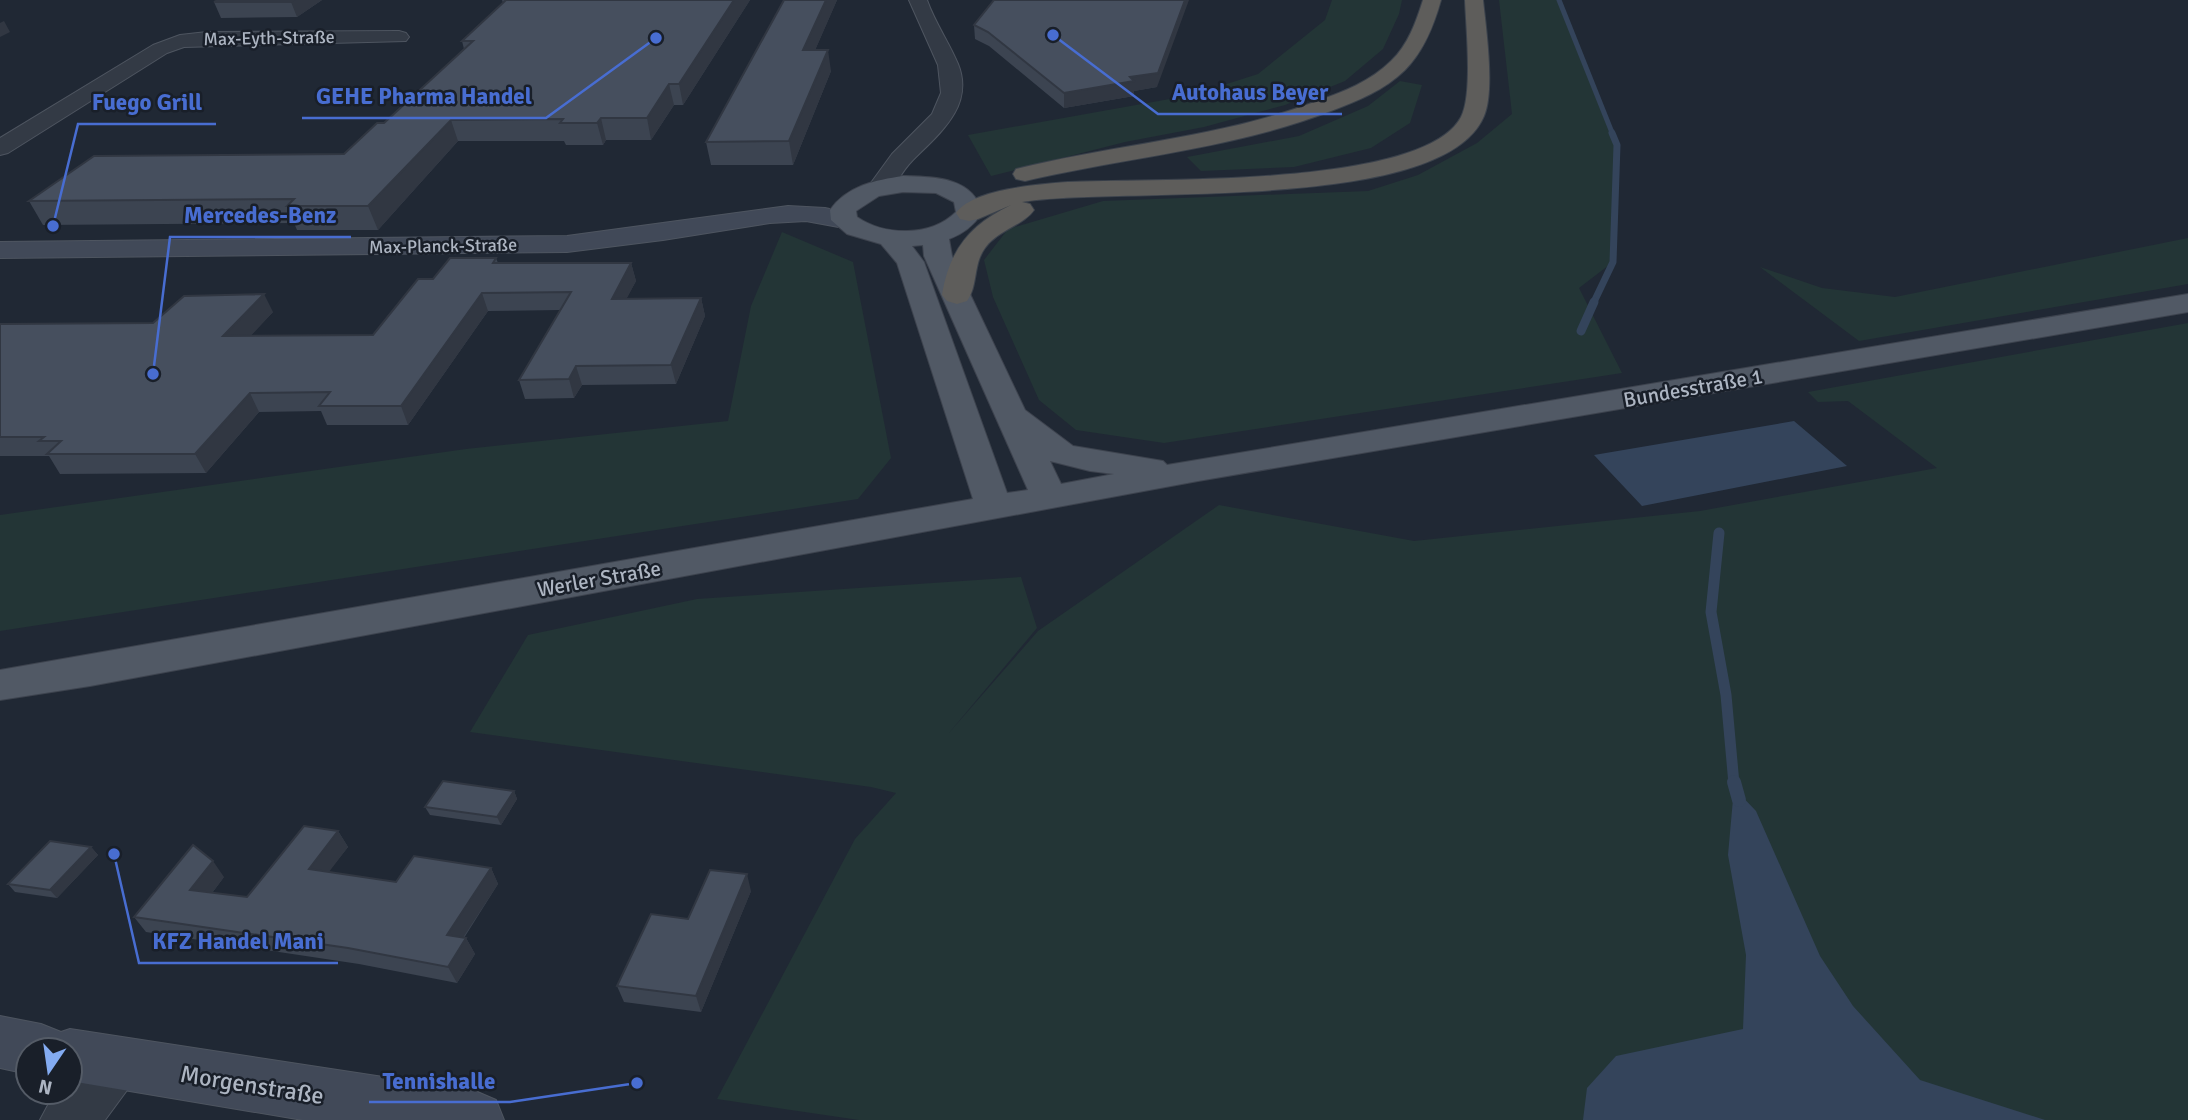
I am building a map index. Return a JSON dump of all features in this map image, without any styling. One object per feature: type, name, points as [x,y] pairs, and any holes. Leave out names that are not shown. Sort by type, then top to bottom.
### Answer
[{"type":"highway","points":[[964,203],[1063,164],[1234,134],[1324,107],[1380,80],[1397,66],[1412,49],[1432,0]]},
{"type":"highway","points":[[964,203],[993,202],[1026,193],[1089,188],[1342,177],[1401,164],[1440,146],[1462,132],[1474,114],[1477,49],[1474,0]]},
{"type":"highway","points":[[957,295],[958,270],[971,245],[989,227],[1043,201],[1089,188]]},
{"type":"main road","points":[[925,184],[964,203],[958,225],[935,234],[890,238],[861,232],[848,210],[881,187],[925,184]]},
{"type":"main road","name":"Max-Planck-Straße","points":[[0,250],[556,244],[639,236],[759,215],[848,210]]},
{"type":"main road","points":[[935,234],[938,256],[1007,411],[1049,497]]},
{"type":"main road","points":[[890,238],[910,262],[994,508]]},
{"type":"main road","name":"Bundesstraße 1","points":[[1198,470],[2188,303]]},
{"type":"main road","points":[[1007,411],[1061,453],[1101,463],[1198,470]]},
{"type":"main road","name":"Werler Straße","points":[[0,685],[90,671],[1198,470]]},
{"type":"main road","name":"Morgenstraße","points":[[92,1059],[475,1120]]},
{"type":"street","points":[[881,187],[902,157],[922,142],[943,118],[949,104],[949,68],[918,0]]},
{"type":"street","name":"Max-Eyth-Straße","points":[[0,148],[160,49],[180,41],[207,38],[399,37]]},
{"type":"street","points":[[922,142],[925,184]]},
{"type":"street","points":[[69,1120],[92,1059]]},
{"type":"shaded area","points":[[1332,0],[1402,0],[1399,14],[1383,49],[1345,81],[1285,105],[1204,127],[1125,142],[991,176],[968,135],[1192,95],[1258,74],[1325,20]]},
{"type":"shaded area","points":[[1499,0],[1559,0],[1617,145],[1613,262],[1579,288],[1622,373],[1164,443],[1076,430],[1039,400],[993,297],[984,260],[1008,229],[1103,201],[1368,191],[1418,175],[1477,143],[1512,114]]},
{"type":"shaded area","points":[[1400,81],[1422,85],[1410,123],[1371,148],[1294,167],[1201,171],[1187,157],[1299,136],[1368,106]]},
{"type":"shaded area","points":[[782,232],[853,262],[891,458],[858,499],[0,631],[0,515],[466,449],[728,421],[751,306]]},
{"type":"shaded area","points":[[2188,238],[2188,284],[1859,341],[1760,267],[1822,288],[1895,297]]},
{"type":"shaded area","points":[[2188,323],[2188,1120],[859,1120],[717,1099],[855,839],[896,793],[871,787],[470,732],[528,635],[697,599],[1021,577],[1037,628],[948,734],[1038,631],[1219,505],[1414,541],[1700,511],[1937,468],[1848,401],[1818,402],[1808,392]]},
{"type":"water","points":[[1794,421],[1847,466],[1642,506],[1594,455]]},
{"type":"water","points":[[1734,788],[1756,811],[1820,956],[1853,1006],[1920,1080],[2045,1120],[1583,1120],[1587,1088],[1616,1056],[1743,1029],[1746,955],[1728,855]]},
{"type":"building","points":[[218,0],[294,0],[214,2]]},
{"type":"building","points":[[506,0],[734,0],[679,84],[669,84],[647,118],[601,118],[597,123],[560,123],[563,119],[451,120],[368,206],[287,206],[294,199],[29,201],[94,156],[344,154],[377,123],[384,123],[473,41],[462,41]]},
{"type":"building","points":[[784,0],[826,0],[803,50],[828,50],[789,141],[706,142]]},
{"type":"building","points":[[994,0],[1185,0],[1158,73],[1130,77],[1134,81],[1064,93],[988,32],[974,25]]},
{"type":"building","points":[[450,258],[496,258],[493,263],[631,263],[612,299],[701,298],[671,365],[576,366],[569,379],[519,380],[571,292],[482,293],[401,406],[319,406],[330,392],[250,393],[195,454],[47,454],[61,441],[39,441],[44,437],[0,437],[0,324],[153,323],[184,296],[264,294],[223,336],[373,335],[418,279],[433,279]]},
{"type":"building","points":[[443,781],[514,791],[497,817],[425,807]]},
{"type":"building","points":[[304,826],[338,831],[309,869],[396,882],[414,856],[491,868],[447,935],[466,938],[448,967],[348,948],[134,917],[193,845],[213,861],[190,890],[247,897]]},
{"type":"building","points":[[50,841],[91,847],[50,890],[8,884]]},
{"type":"building","points":[[710,870],[747,874],[696,996],[617,986],[651,914],[688,919]]},
{"type":"waterway","points":[[1559,0],[1613,135]]},
{"type":"waterway","points":[[1593,304],[1613,262],[1617,145],[1612,133]]},
{"type":"waterway","points":[[1581,331],[1594,302]]},
{"type":"waterway","points":[[1719,533],[1711,612],[1726,695],[1734,784]]},
{"type":"waterway","points":[[1734,782],[1739,800]]},
{"type":"place","name":"Autohaus Beyer","points":[[1053,35]]},
{"type":"place","name":"GEHE Pharma Handel","points":[[656,38]]},
{"type":"place","name":"Fuego Grill","points":[[53,226]]},
{"type":"place","name":"Mercedes-Benz","points":[[153,374]]},
{"type":"place","name":"KFZ Handel Mani","points":[[114,854]]},
{"type":"place","name":"Tennishalle","points":[[637,1083]]}]
